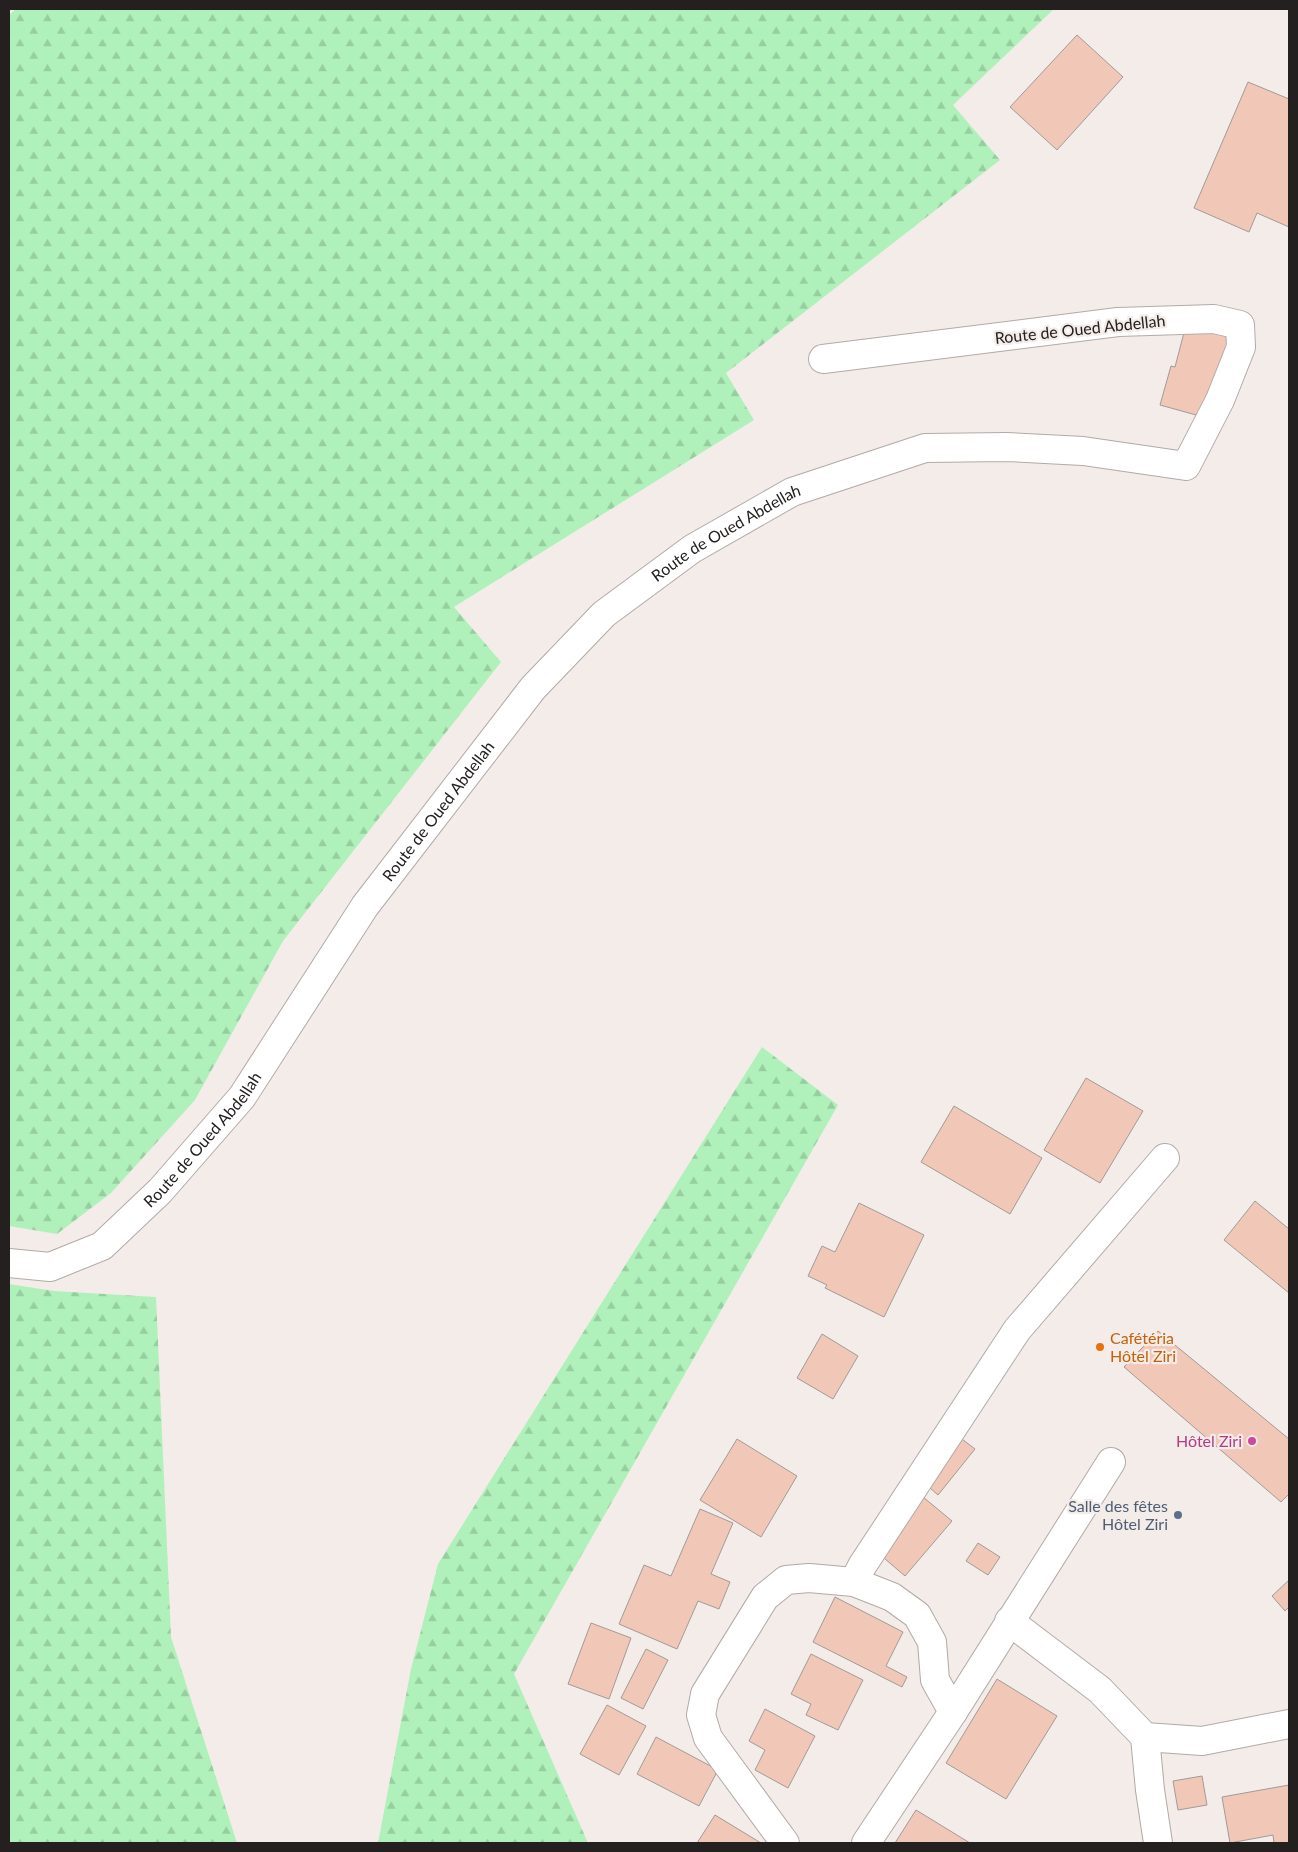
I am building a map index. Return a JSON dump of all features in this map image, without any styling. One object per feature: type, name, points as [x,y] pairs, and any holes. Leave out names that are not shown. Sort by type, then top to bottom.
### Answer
[{"type":"street","name":"Route de Oued Abdellah","points":[[9,1263],[50,1267],[102,1246],[160,1191],[242,1097],[365,906],[532,688],[604,614],[692,549],[792,492],[925,448],[1006,447],[1083,451],[1186,466],[1220,400],[1241,347],[1240,325],[1214,319],[1118,322],[823,359]]},
{"type":"street","points":[[854,1582],[1017,1330],[1164,1158]]},
{"type":"street","points":[[866,1843],[1111,1462]]},
{"type":"street","points":[[785,1843],[708,1738],[701,1714],[705,1694],[765,1597],[786,1580],[809,1578],[854,1582],[892,1597],[917,1615],[932,1642],[935,1680],[952,1712]]},
{"type":"street","points":[[1009,1622],[1100,1690],[1145,1737],[1158,1843]]},
{"type":"street","points":[[1145,1737],[1202,1741],[1289,1724]]},
{"type":"green space","points":[[16,9],[1054,9],[953,105],[1000,160],[726,373],[754,420],[454,607],[501,662],[283,941],[195,1100],[111,1193],[57,1234],[9,1226],[9,15]]},
{"type":"green space","points":[[762,1047],[838,1105],[514,1674],[588,1843],[378,1843],[411,1669],[438,1564]]},
{"type":"green space","points":[[9,1284],[54,1291],[156,1297],[171,1637],[237,1843],[9,1843]]},
{"type":"building","points":[[1077,35],[1123,77],[1057,150],[1010,107]]},
{"type":"building","points":[[1248,82],[1289,99],[1289,227],[1257,213],[1249,232],[1194,208]]},
{"type":"building","points":[[1186,325],[1229,337],[1207,418],[1160,405],[1171,366],[1175,367]]},
{"type":"building","points":[[1086,1078],[1143,1111],[1100,1183],[1044,1150]]},
{"type":"building","points":[[954,1106],[1042,1158],[1010,1214],[921,1162]]},
{"type":"building","points":[[1255,1201],[1289,1229],[1289,1293],[1224,1240]]},
{"type":"building","points":[[859,1203],[924,1235],[884,1317],[825,1288],[827,1285],[808,1276],[822,1246],[835,1252]]},
{"type":"building","points":[[1158,1331],[1289,1439],[1289,1494],[1281,1502],[1124,1367]]},
{"type":"building","points":[[822,1334],[858,1356],[833,1399],[797,1378]]},
{"type":"building","points":[[958,1436],[975,1449],[938,1495],[922,1481]]},
{"type":"building","points":[[737,1439],[797,1476],[761,1537],[700,1500]]},
{"type":"building","points":[[911,1487],[952,1521],[905,1576],[864,1541]]},
{"type":"building","points":[[700,1509],[733,1523],[711,1574],[730,1582],[719,1609],[698,1601],[677,1649],[619,1624],[644,1565],[671,1576]]},
{"type":"building","points":[[978,1543],[1000,1557],[988,1575],[966,1561]]},
{"type":"building","points":[[1289,1580],[1289,1607],[1285,1611],[1272,1596]]},
{"type":"building","points":[[835,1597],[903,1632],[886,1666],[907,1677],[902,1687],[813,1642]]},
{"type":"building","points":[[591,1623],[631,1638],[609,1699],[568,1684]]},
{"type":"building","points":[[646,1649],[668,1660],[643,1709],[621,1698]]},
{"type":"building","points":[[811,1654],[863,1680],[838,1730],[806,1715],[811,1704],[791,1694]]},
{"type":"building","points":[[997,1679],[1057,1716],[1006,1799],[946,1763]]},
{"type":"building","points":[[607,1705],[646,1726],[619,1775],[580,1754]]},
{"type":"building","points":[[765,1709],[815,1736],[788,1788],[755,1770],[765,1750],[749,1741]]},
{"type":"building","points":[[656,1737],[718,1770],[699,1806],[637,1774]]},
{"type":"building","points":[[1202,1776],[1207,1805],[1178,1810],[1173,1781]]},
{"type":"building","points":[[1289,1785],[1289,1843],[1274,1843],[1273,1835],[1230,1843],[1222,1797]]},
{"type":"building","points":[[916,1810],[970,1843],[895,1843]]},
{"type":"building","points":[[715,1815],[761,1843],[697,1843]]},
{"type":"place","name":"Cafétéria Hôtel Ziri","points":[[1100,1347]]},
{"type":"place","name":"Hôtel Ziri","points":[[1252,1441]]},
{"type":"place","name":"Salle des fêtes Hôtel Ziri","points":[[1178,1515]]}]
